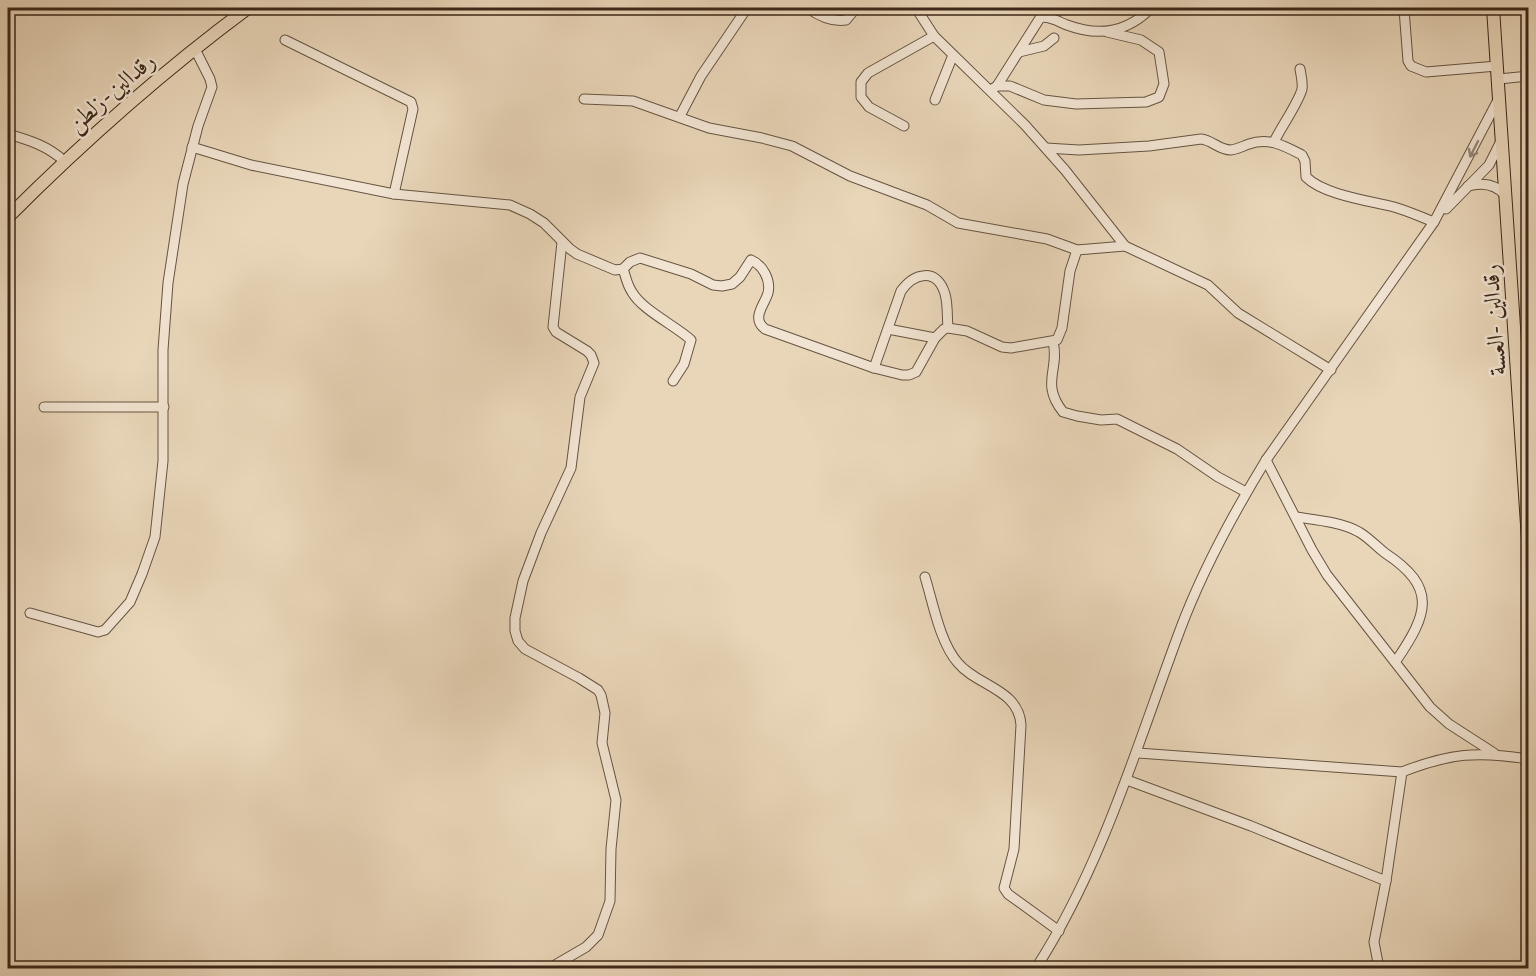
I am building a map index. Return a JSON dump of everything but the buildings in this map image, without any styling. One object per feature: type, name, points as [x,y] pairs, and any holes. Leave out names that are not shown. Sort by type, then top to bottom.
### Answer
[{"type":"main road","name":"رقدالين-زلطن","points":[[8,217],[64,161],[149,86],[248,8]]},
{"type":"main road","name":"رقدالين -العسة","points":[[1493,8],[1528,540]]},
{"type":"street","points":[[680,116],[701,76],[747,8]]},
{"type":"street","points":[[808,8],[825,18],[838,21],[846,20],[856,8]]},
{"type":"street","points":[[916,8],[934,36],[993,88],[1125,246],[1208,285],[1238,313],[1331,370]]},
{"type":"street","points":[[1107,32],[1128,26],[1151,8]]},
{"type":"street","points":[[1404,9],[1408,61],[1411,66],[1426,72],[1498,72],[1528,76]]},
{"type":"street","points":[[1045,16],[1076,28],[1142,40],[1159,52],[1164,84],[1159,97],[1146,102],[1076,104],[1044,100],[1010,86],[993,88],[1019,52],[1035,24],[1045,16]]},
{"type":"street","points":[[904,126],[869,107],[861,97],[861,82],[868,73],[934,36]]},
{"type":"street","points":[[1019,52],[1044,46],[1054,38]]},
{"type":"street","points":[[285,40],[411,102],[413,109],[394,195]]},
{"type":"street","points":[[30,613],[98,632],[105,630],[129,602],[155,537],[163,461],[163,350],[168,283],[183,184],[192,147],[212,87],[195,49]]},
{"type":"street","points":[[935,100],[953,55]]},
{"type":"street","points":[[1274,142],[1301,92],[1300,69]]},
{"type":"street","points":[[1036,969],[1074,904],[1138,753],[1180,629],[1216,550],[1246,492],[1266,460],[1434,222],[1500,96]]},
{"type":"street","points":[[584,99],[633,101],[709,128],[792,146],[850,176],[927,206],[958,224],[1047,239],[1077,250],[1125,246]]},
{"type":"street","points":[[8,134],[42,145],[55,152],[64,161]]},
{"type":"street","points":[[1434,222],[1493,159],[1503,137]]},
{"type":"street","points":[[1045,148],[1079,150],[1149,146],[1201,139],[1222,149],[1232,150],[1259,141],[1274,142],[1302,155],[1305,161],[1306,177],[1317,185],[1434,222]]},
{"type":"street","points":[[192,147],[251,165],[394,195],[510,205],[550,228],[562,242],[584,258],[615,270],[623,269],[630,262],[640,258],[691,274],[713,285],[722,286],[732,284],[740,277],[751,260],[765,272],[768,285],[768,293],[759,311],[760,325],[772,333],[892,374],[909,375],[916,372],[935,338],[948,328],[967,331],[1011,348],[1053,342],[1060,335],[1062,328],[1070,271],[1077,250]]},
{"type":"street","points":[[1468,186],[1477,184],[1493,186],[1502,191],[1506,197]]},
{"type":"street","points":[[550,969],[586,946],[598,935],[610,901],[611,849],[616,808],[615,794],[602,743],[605,713],[601,695],[598,690],[579,678],[525,649],[515,631],[517,605],[523,581],[540,533],[571,468],[579,402],[594,363],[591,355],[556,332],[554,327],[562,242]]},
{"type":"street","points":[[623,269],[629,287],[635,296],[692,340],[684,364],[673,381]]},
{"type":"street","points":[[874,368],[901,291],[912,279],[925,275],[935,279],[944,291],[948,328]]},
{"type":"street","points":[[888,329],[935,338]]},
{"type":"street","points":[[1053,342],[1056,351],[1051,386],[1053,397],[1063,412],[1101,420],[1117,419],[1177,449],[1218,477],[1246,492]]},
{"type":"street","points":[[44,406],[164,407]]},
{"type":"street","points":[[1266,460],[1327,575],[1430,707],[1441,718],[1496,754]]},
{"type":"street","points":[[1296,517],[1322,521],[1358,532],[1401,563],[1415,577],[1421,591],[1420,621],[1396,661]]},
{"type":"street","points":[[925,578],[945,642],[958,664],[1010,699],[1018,712],[1021,725],[1014,849],[1004,888],[1008,894],[1059,931]]},
{"type":"street","points":[[1138,753],[1402,772],[1420,764],[1460,754],[1496,754],[1528,759]]},
{"type":"street","points":[[1379,969],[1374,942],[1386,881],[1402,772]]},
{"type":"street","points":[[1127,780],[1251,826],[1386,881]]}]
